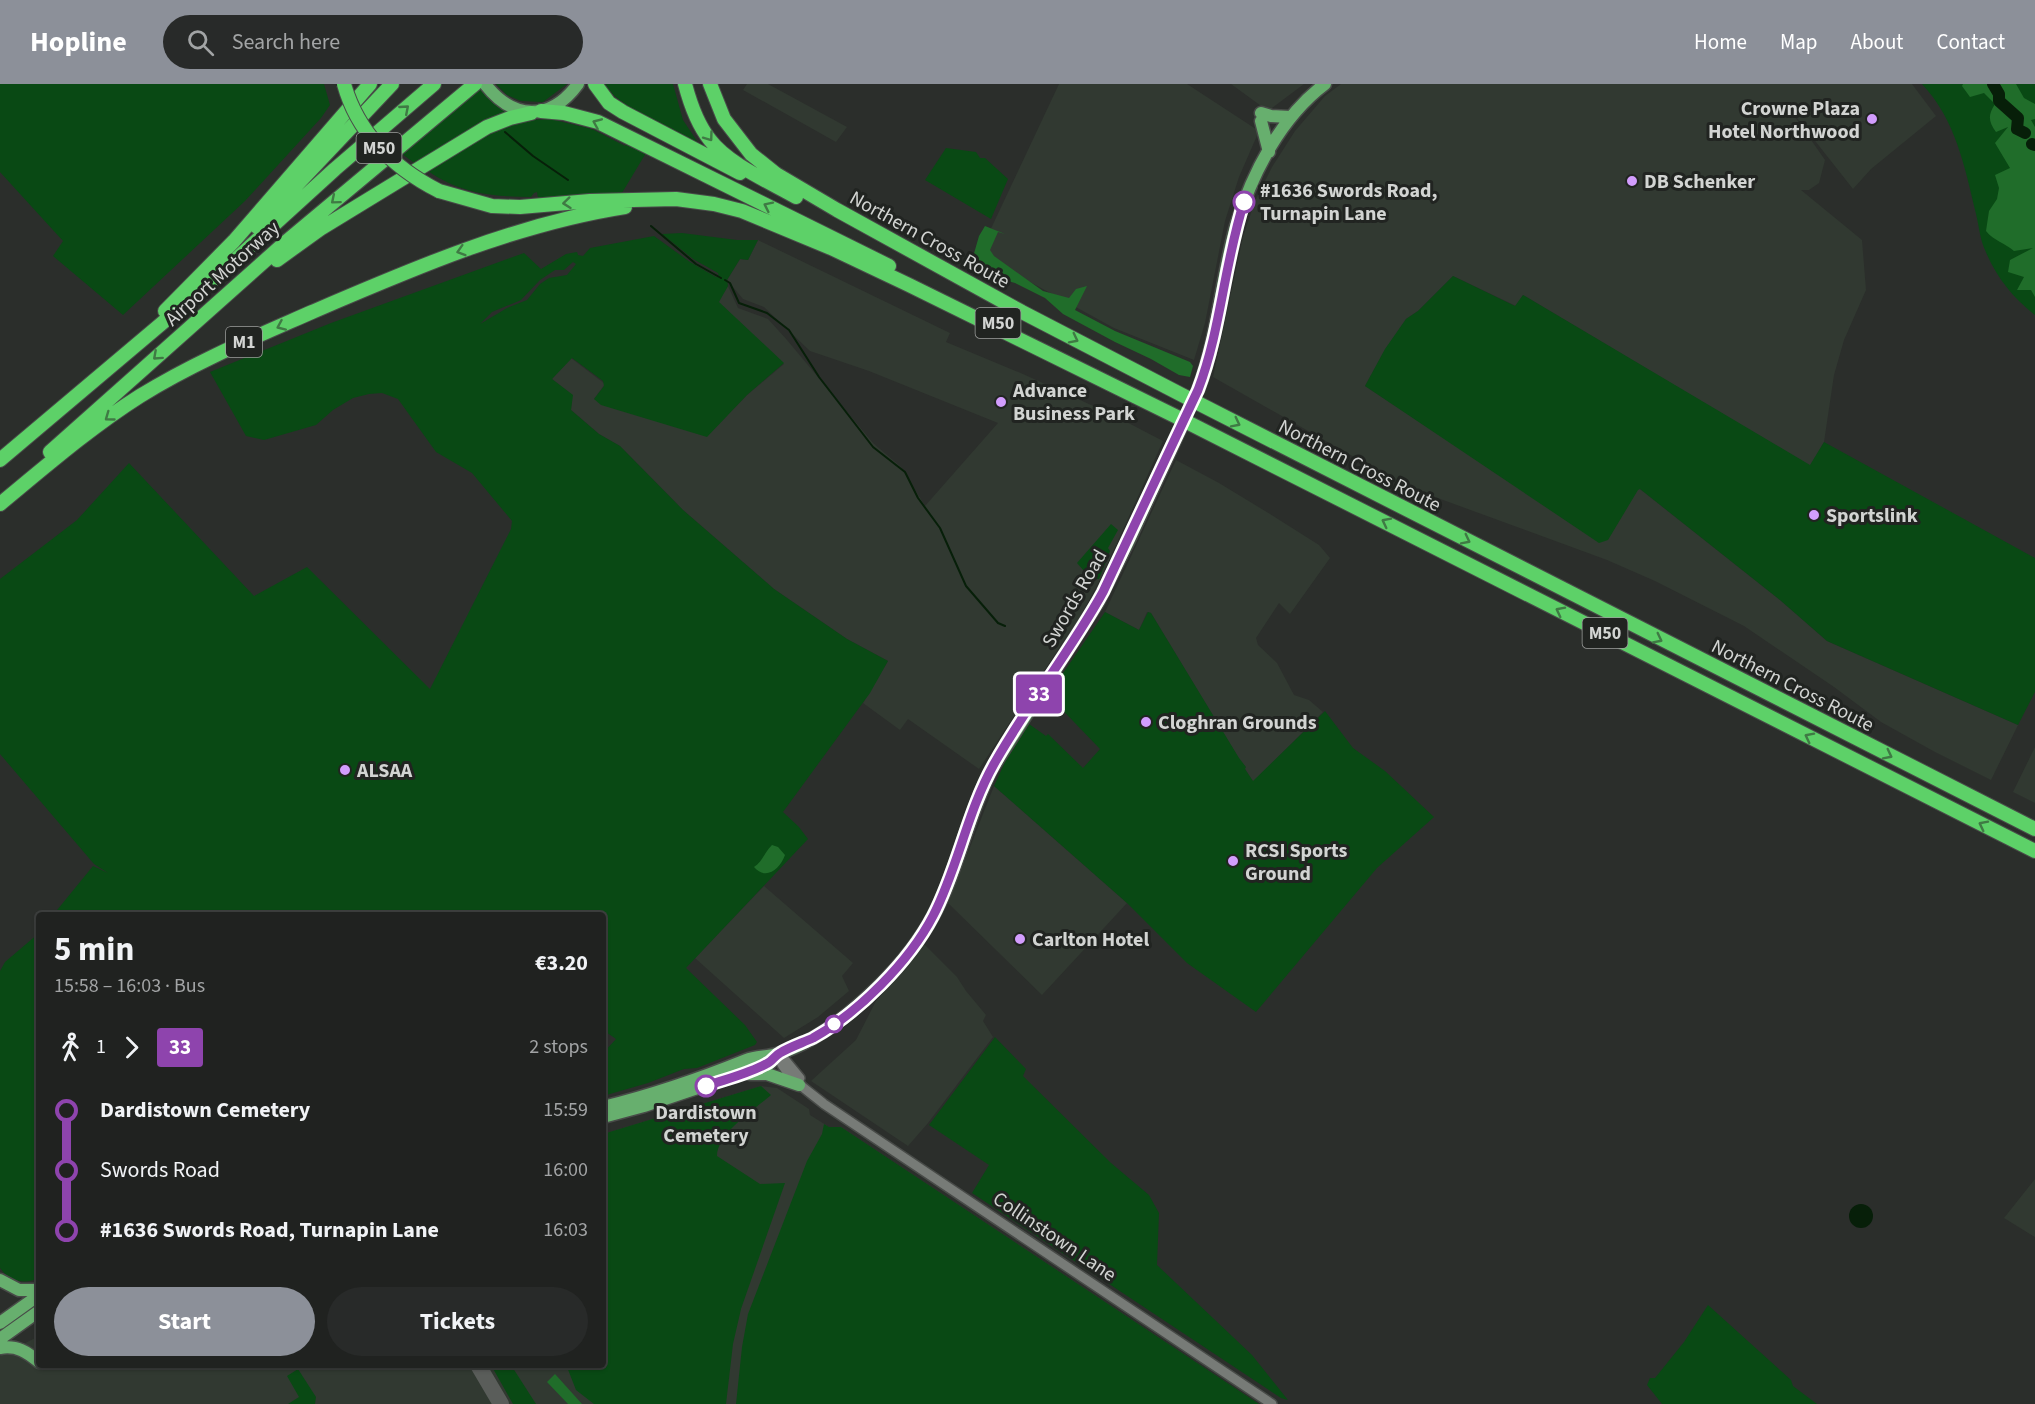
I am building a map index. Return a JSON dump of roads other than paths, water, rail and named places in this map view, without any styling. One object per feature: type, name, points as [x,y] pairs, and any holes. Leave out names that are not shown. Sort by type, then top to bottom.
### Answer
[{"type":"highway","name":"M50","points":[[344,84],[354,111],[372,140],[408,173],[440,190],[492,206],[520,207],[612,200],[676,199],[727,207],[831,248],[1175,416]]},
{"type":"highway","points":[[110,366],[234,241],[370,84]]},
{"type":"highway","points":[[157,329],[276,208],[392,84]]},
{"type":"highway","name":"Airport Motorway","points":[[0,460],[157,329],[335,169],[434,84]]},
{"type":"highway","name":"Airport Motorway","points":[[0,496],[295,234],[475,84]]},
{"type":"highway","name":"M50","points":[[595,84],[609,103],[649,127],[744,175],[804,201],[1022,312]]},
{"type":"highway","points":[[685,84],[689,102],[710,141],[746,168],[804,201]]},
{"type":"highway","name":"Northern Cross Route","points":[[710,84],[724,119],[751,154],[776,174],[817,199],[1022,312],[2035,829]]},
{"type":"highway","name":"M50","points":[[536,112],[564,113],[598,122],[897,270],[1175,416]]},
{"type":"highway","points":[[183,333],[320,229],[487,127],[510,118],[536,112]]},
{"type":"highway","name":"M1","points":[[0,504],[110,416],[182,370],[448,255],[589,213],[635,205],[713,210],[764,221]]},
{"type":"highway","name":"Northern Cross Route","points":[[1175,416],[2035,851]]},
{"type":"main road","points":[[488,88],[513,109],[536,112],[564,99],[578,84]]},
{"type":"main road","points":[[1198,390],[1213,343],[1236,226],[1252,184],[1290,117],[1325,84]]},
{"type":"main road","points":[[1269,152],[1261,117],[1290,117]]},
{"type":"main road","name":"Swords Road","points":[[606,1106],[684,1084],[756,1057],[777,1054],[813,1037],[856,1007],[897,965],[925,929],[942,897],[991,770],[1098,602],[1116,568],[1180,429]]},
{"type":"main road","name":"Swords Road","points":[[606,1116],[644,1106],[769,1064],[777,1054]]},
{"type":"main road","points":[[740,1074],[767,1074],[799,1085]]},
{"type":"main road","points":[[0,1280],[18,1290],[36,1290]]},
{"type":"main road","points":[[0,1323],[36,1297]]},
{"type":"main road","points":[[0,1339],[36,1313]]},
{"type":"main road","points":[[0,1348],[20,1349],[36,1360]]},
{"type":"street","name":"Collinstown Lane","points":[[777,1054],[781,1065],[799,1085],[817,1099],[1272,1404]]},
{"type":"street","name":"Collinstown Lane","points":[[777,1054],[786,1061],[817,1099]]},
{"type":"waterway","points":[[1993,84],[1999,94],[1999,101],[2018,118],[2017,129],[2025,133]]},
{"type":"waterway","points":[[505,132],[533,156],[568,180]]},
{"type":"waterway","points":[[651,226],[696,264],[721,278]]},
{"type":"waterway","points":[[725,280],[730,283],[739,303],[767,313],[789,330],[819,377],[873,447],[905,472],[918,498],[940,528],[966,586],[998,623],[1005,626]]},
{"type":"tunnel","points":[[1181,428],[1197,392]]},
{"type":"place","name":"Crowne Plaza Hotel Northwood","points":[[1872,119]]},
{"type":"place","name":"DB Schenker","points":[[1632,181]]},
{"type":"place","name":"#1636 Swords Road, Turnapin Lane","points":[[1244,202]]},
{"type":"place","name":"Advance Business Park","points":[[1001,402]]},
{"type":"place","name":"Sportslink","points":[[1814,515]]},
{"type":"place","name":"Cloghran Grounds","points":[[1146,722]]},
{"type":"place","name":"ALSAA","points":[[345,770]]},
{"type":"place","name":"RCSI Sports Ground","points":[[1233,861]]},
{"type":"place","name":"Carlton Hotel","points":[[1020,939]]},
{"type":"place","name":"Dardistown Cemetery","points":[[706,1086]]}]
